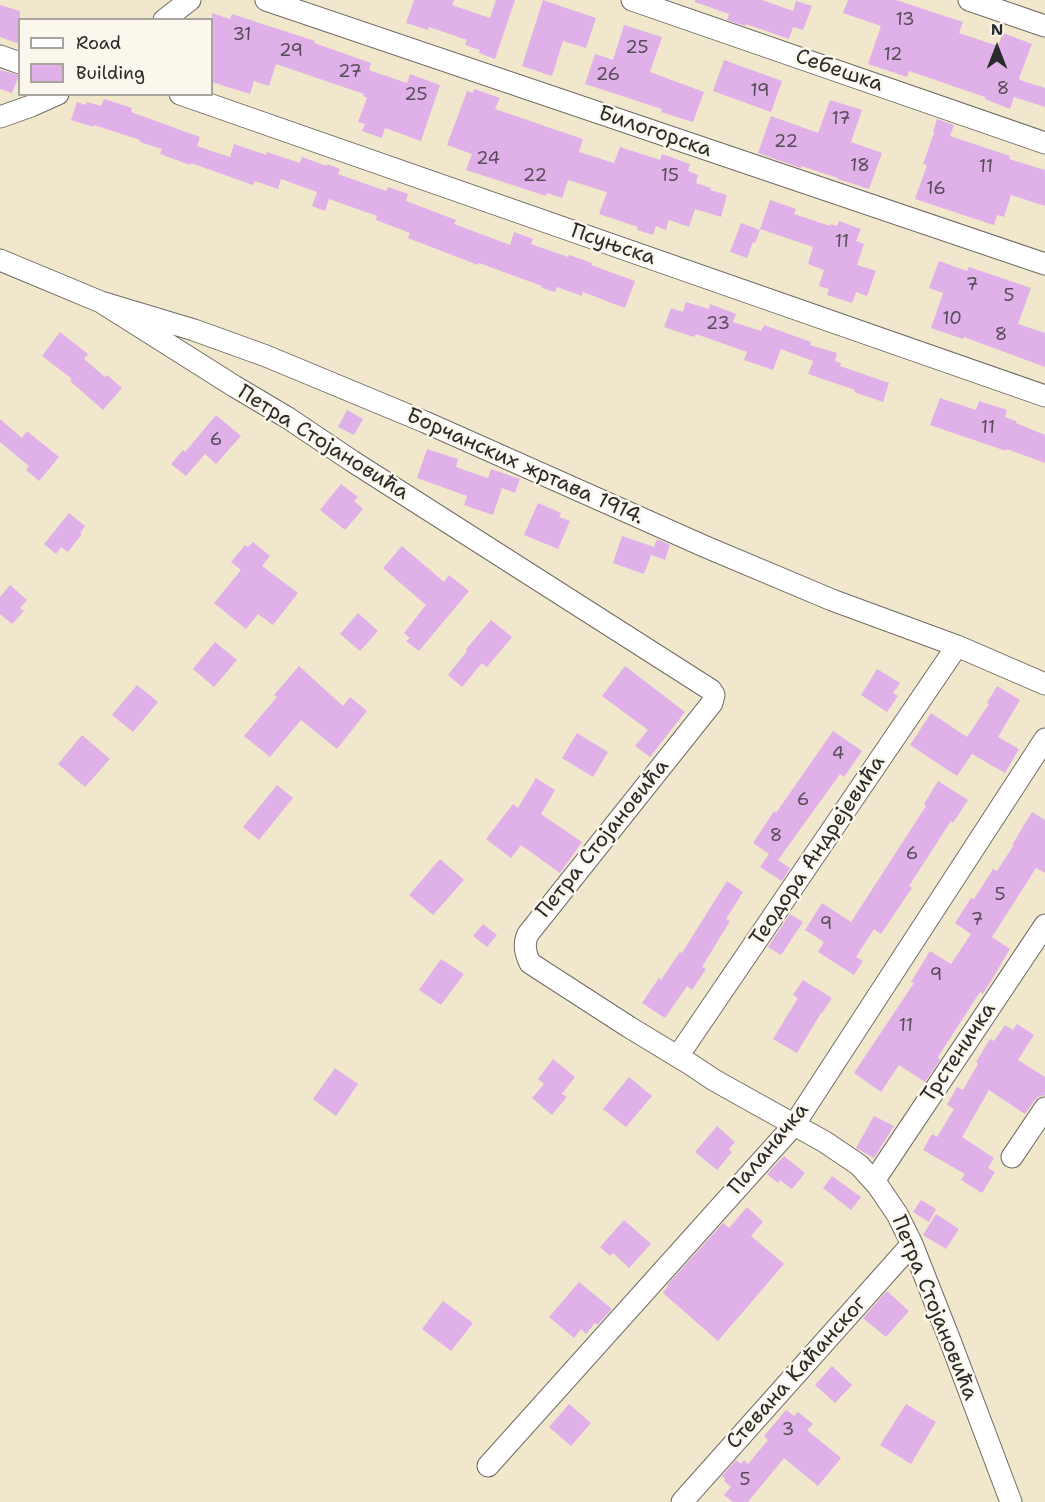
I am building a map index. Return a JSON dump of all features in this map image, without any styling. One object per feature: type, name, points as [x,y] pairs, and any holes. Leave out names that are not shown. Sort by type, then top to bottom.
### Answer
[{"type":"street","points":[[167,18],[190,0]]},
{"type":"street","name":"Билогорска","points":[[266,0],[1045,264]]},
{"type":"street","name":"Себешка","points":[[632,0],[1045,143]]},
{"type":"street","points":[[969,0],[1045,26]]},
{"type":"street","points":[[0,56],[18,62]]},
{"type":"street","points":[[0,117],[54,96]]},
{"type":"street","name":"Псуњска","points":[[186,96],[1045,396]]},
{"type":"street","name":"Борчанских жртава 1914.","points":[[0,260],[101,302],[194,330],[266,356],[425,422],[706,547],[823,596],[957,646],[1045,684]]},
{"type":"street","name":"Петра Стојановића","points":[[101,302],[288,418],[351,461],[711,690],[714,695],[712,703],[528,934],[525,940],[526,956],[530,963],[629,1028],[714,1080],[825,1142],[859,1165],[874,1181],[897,1214],[912,1244],[1011,1502]]},
{"type":"street","name":"Теодора Андрејевића","points":[[678,1056],[957,646]]},
{"type":"street","name":"Паланачка","points":[[488,1466],[794,1125],[1045,739]]},
{"type":"street","name":"Трстеничка","points":[[874,1181],[1045,925]]},
{"type":"street","points":[[1012,1157],[1045,1108]]},
{"type":"street","name":"Стевана Каћанског","points":[[682,1502],[912,1244]]},
{"type":"building","points":[[414,0],[454,0],[452,5],[490,18],[496,0],[515,0],[495,59],[479,53],[480,50],[465,45],[467,40],[429,27],[428,30],[406,23]]},
{"type":"building","points":[[543,0],[596,18],[586,48],[563,41],[552,76],[522,66]]},
{"type":"building","points":[[695,0],[762,0],[793,11],[796,1],[812,6],[803,30],[793,27],[789,39],[727,20],[729,14],[695,2]]},
{"type":"building","points":[[848,0],[896,0],[963,22],[959,33],[998,46],[1003,33],[1032,44],[1019,78],[1045,88],[1045,107],[1014,97],[1010,109],[985,99],[985,97],[909,71],[907,77],[868,64],[881,26],[843,13]]},
{"type":"building","points":[[0,5],[20,11],[18,43],[0,37]]},
{"type":"building","points":[[212,13],[230,19],[232,14],[315,41],[314,43],[371,63],[369,70],[407,83],[410,74],[440,85],[421,141],[385,128],[382,138],[362,131],[365,124],[358,122],[367,98],[363,96],[364,94],[276,64],[269,86],[254,81],[250,94],[213,82]]},
{"type":"building","points":[[624,25],[662,37],[650,72],[704,92],[693,122],[661,112],[662,109],[585,84],[595,54],[613,60]]},
{"type":"building","points":[[724,60],[782,81],[771,112],[713,91]]},
{"type":"building","points":[[0,70],[18,75],[12,93],[0,89]]},
{"type":"building","points":[[474,89],[500,98],[495,109],[583,139],[579,152],[614,163],[620,147],[660,160],[662,154],[690,164],[688,171],[698,175],[696,183],[727,195],[721,217],[695,209],[689,227],[669,220],[666,230],[656,226],[653,235],[637,230],[638,227],[599,214],[607,192],[568,180],[562,198],[547,193],[546,196],[466,170],[472,154],[447,145],[467,91],[473,93]]},
{"type":"building","points":[[104,99],[132,108],[131,112],[200,137],[197,146],[230,157],[234,144],[300,163],[302,157],[340,169],[338,174],[386,191],[388,187],[408,194],[406,201],[456,220],[454,224],[510,245],[514,232],[533,239],[531,244],[592,263],[591,265],[635,281],[625,308],[583,292],[582,296],[557,287],[555,292],[479,263],[478,265],[408,238],[410,233],[376,220],[377,216],[329,199],[325,211],[312,206],[317,192],[281,179],[278,189],[255,181],[253,185],[160,154],[162,149],[140,142],[140,140],[71,120],[77,102],[101,106]]},
{"type":"building","points":[[830,100],[862,110],[851,142],[882,153],[869,189],[758,153],[771,116],[818,133]]},
{"type":"building","points":[[937,119],[954,125],[950,136],[1045,170],[1045,206],[1011,195],[1004,217],[997,215],[994,225],[915,199],[927,165],[923,164]]},
{"type":"building","points":[[770,200],[796,209],[794,214],[830,226],[831,224],[837,226],[839,221],[861,229],[856,241],[864,244],[857,265],[876,271],[867,296],[856,292],[852,303],[827,295],[829,289],[819,286],[824,270],[808,264],[813,247],[760,229]]},
{"type":"building","points":[[741,223],[760,230],[747,258],[730,252]]},
{"type":"building","points":[[939,261],[967,271],[969,267],[1031,288],[1018,324],[1045,333],[1045,367],[964,337],[963,339],[931,328],[943,293],[929,288]]},
{"type":"building","points":[[686,302],[709,309],[710,304],[736,314],[733,322],[761,331],[764,325],[811,342],[810,345],[837,353],[835,361],[841,363],[840,366],[889,383],[883,402],[808,374],[813,361],[781,349],[773,370],[744,360],[747,352],[696,334],[694,337],[664,327],[671,308],[683,312]]},
{"type":"building","points":[[60,332],[88,354],[84,359],[122,388],[103,410],[70,381],[72,379],[42,356]]},
{"type":"building","points":[[940,398],[976,410],[979,401],[1007,410],[1005,417],[1045,435],[1045,463],[930,425]]},
{"type":"building","points":[[347,410],[363,419],[354,435],[338,427]]},
{"type":"building","points":[[216,415],[241,436],[216,464],[205,454],[186,476],[171,464],[183,450],[185,452]]},
{"type":"building","points":[[0,419],[22,438],[27,431],[59,457],[39,481],[26,470],[29,466],[0,442]]},
{"type":"building","points":[[427,449],[458,459],[456,467],[488,478],[491,469],[520,479],[515,493],[502,488],[493,515],[464,505],[467,496],[417,478]]},
{"type":"building","points":[[341,484],[358,497],[354,501],[363,509],[345,530],[320,510]]},
{"type":"building","points":[[538,503],[561,513],[559,517],[570,521],[558,549],[524,535]]},
{"type":"building","points":[[69,513],[85,526],[80,533],[82,534],[68,552],[61,547],[56,554],[44,544]]},
{"type":"building","points":[[622,536],[654,547],[644,574],[613,563]]},
{"type":"building","points":[[657,539],[670,545],[665,560],[651,555]]},
{"type":"building","points":[[253,542],[270,556],[262,566],[298,593],[273,625],[258,614],[246,629],[214,603],[241,570],[231,562],[245,545],[248,547]]},
{"type":"building","points":[[402,546],[444,582],[449,575],[469,591],[419,651],[406,641],[410,638],[404,633],[426,605],[383,568]]},
{"type":"building","points":[[10,585],[27,600],[20,608],[24,611],[12,624],[0,614],[0,597]]},
{"type":"building","points":[[358,613],[378,631],[360,651],[340,634]]},
{"type":"building","points":[[491,620],[512,637],[487,667],[482,663],[462,687],[448,675],[467,651],[466,649]]},
{"type":"building","points":[[215,642],[237,660],[214,687],[193,669]]},
{"type":"building","points":[[299,666],[343,706],[350,697],[367,711],[337,749],[301,720],[270,757],[244,736],[277,697],[274,695]]},
{"type":"building","points":[[625,666],[685,712],[650,757],[635,746],[648,730],[602,696]]},
{"type":"building","points":[[877,669],[900,683],[893,693],[898,696],[887,712],[861,695]]},
{"type":"building","points":[[137,685],[158,702],[133,732],[112,715]]},
{"type":"building","points":[[997,686],[1020,700],[998,737],[1019,749],[1005,773],[972,754],[957,776],[910,745],[931,713],[967,737],[989,704],[987,703]]},
{"type":"building","points":[[833,731],[862,751],[844,777],[840,774],[778,860],[790,868],[782,881],[760,867],[769,854],[753,843]]},
{"type":"building","points":[[577,733],[608,752],[593,777],[562,758]]},
{"type":"building","points":[[82,735],[110,759],[85,787],[58,764]]},
{"type":"building","points":[[536,778],[555,790],[541,814],[582,842],[560,873],[521,845],[511,858],[486,839],[513,804],[518,808]]},
{"type":"building","points":[[938,781],[968,800],[953,823],[951,821],[909,886],[912,888],[881,934],[874,929],[856,957],[863,961],[854,975],[818,952],[824,942],[805,930],[822,903],[851,922],[926,806],[924,804]]},
{"type":"building","points":[[277,785],[293,798],[259,840],[243,827]]},
{"type":"building","points":[[1032,812],[1045,820],[1045,873],[1036,868],[992,937],[1010,949],[983,994],[980,992],[938,1057],[940,1060],[925,1082],[899,1065],[881,1092],[854,1073],[914,983],[911,982],[930,951],[951,964],[971,934],[955,923],[993,869],[997,871]]},
{"type":"building","points":[[440,859],[464,880],[433,915],[409,895]]},
{"type":"building","points":[[727,881],[743,892],[726,919],[730,921],[702,967],[706,969],[692,990],[687,986],[665,1018],[642,1003],[659,978],[661,980],[680,952],[682,953]]},
{"type":"building","points":[[790,914],[803,922],[781,955],[768,947]]},
{"type":"building","points":[[483,924],[497,935],[487,947],[473,936]]},
{"type":"building","points":[[441,959],[464,974],[441,1005],[419,990]]},
{"type":"building","points":[[803,980],[832,998],[797,1053],[773,1039],[798,998],[793,995]]},
{"type":"building","points":[[1017,1024],[1034,1035],[1018,1060],[1045,1077],[1045,1095],[1035,1100],[1025,1114],[989,1090],[962,1137],[994,1158],[988,1168],[995,1172],[982,1193],[961,1180],[965,1174],[923,1150],[932,1134],[937,1137],[954,1109],[947,1105],[957,1087],[963,1090],[990,1039],[994,1041],[1005,1025],[1013,1030]]},
{"type":"building","points":[[553,1059],[575,1077],[562,1094],[567,1097],[552,1115],[532,1098],[544,1084],[538,1079]]},
{"type":"building","points":[[335,1068],[358,1084],[336,1116],[313,1099]]},
{"type":"building","points":[[629,1077],[652,1096],[626,1127],[603,1109]]},
{"type":"building","points":[[874,1116],[894,1126],[874,1158],[856,1148]]},
{"type":"building","points":[[717,1126],[735,1142],[729,1149],[732,1152],[717,1170],[695,1152]]},
{"type":"building","points":[[784,1156],[805,1173],[792,1189],[780,1180],[778,1183],[767,1174]]},
{"type":"building","points":[[832,1176],[861,1197],[851,1210],[823,1188]]},
{"type":"building","points":[[921,1200],[936,1209],[929,1222],[913,1212]]},
{"type":"building","points":[[747,1207],[763,1222],[751,1236],[784,1264],[718,1341],[663,1293],[667,1285],[723,1223],[729,1228]]},
{"type":"building","points":[[936,1214],[959,1229],[946,1249],[923,1235]]},
{"type":"building","points":[[624,1220],[651,1244],[629,1268],[613,1253],[610,1256],[600,1247]]},
{"type":"building","points":[[579,1282],[612,1309],[586,1334],[581,1329],[574,1338],[549,1317]]},
{"type":"building","points":[[887,1291],[909,1311],[886,1337],[863,1318]]},
{"type":"building","points":[[443,1301],[473,1323],[451,1351],[422,1329]]},
{"type":"building","points":[[832,1366],[852,1385],[835,1403],[815,1385]]},
{"type":"building","points":[[569,1404],[591,1423],[571,1446],[549,1427]]},
{"type":"building","points":[[906,1404],[936,1422],[911,1464],[880,1445]]},
{"type":"building","points":[[786,1410],[794,1416],[798,1412],[813,1424],[807,1430],[841,1458],[818,1486],[784,1458],[748,1502],[733,1502],[724,1495],[731,1487],[722,1476],[736,1460],[741,1464],[744,1460],[748,1464],[768,1440],[764,1436]]}]
